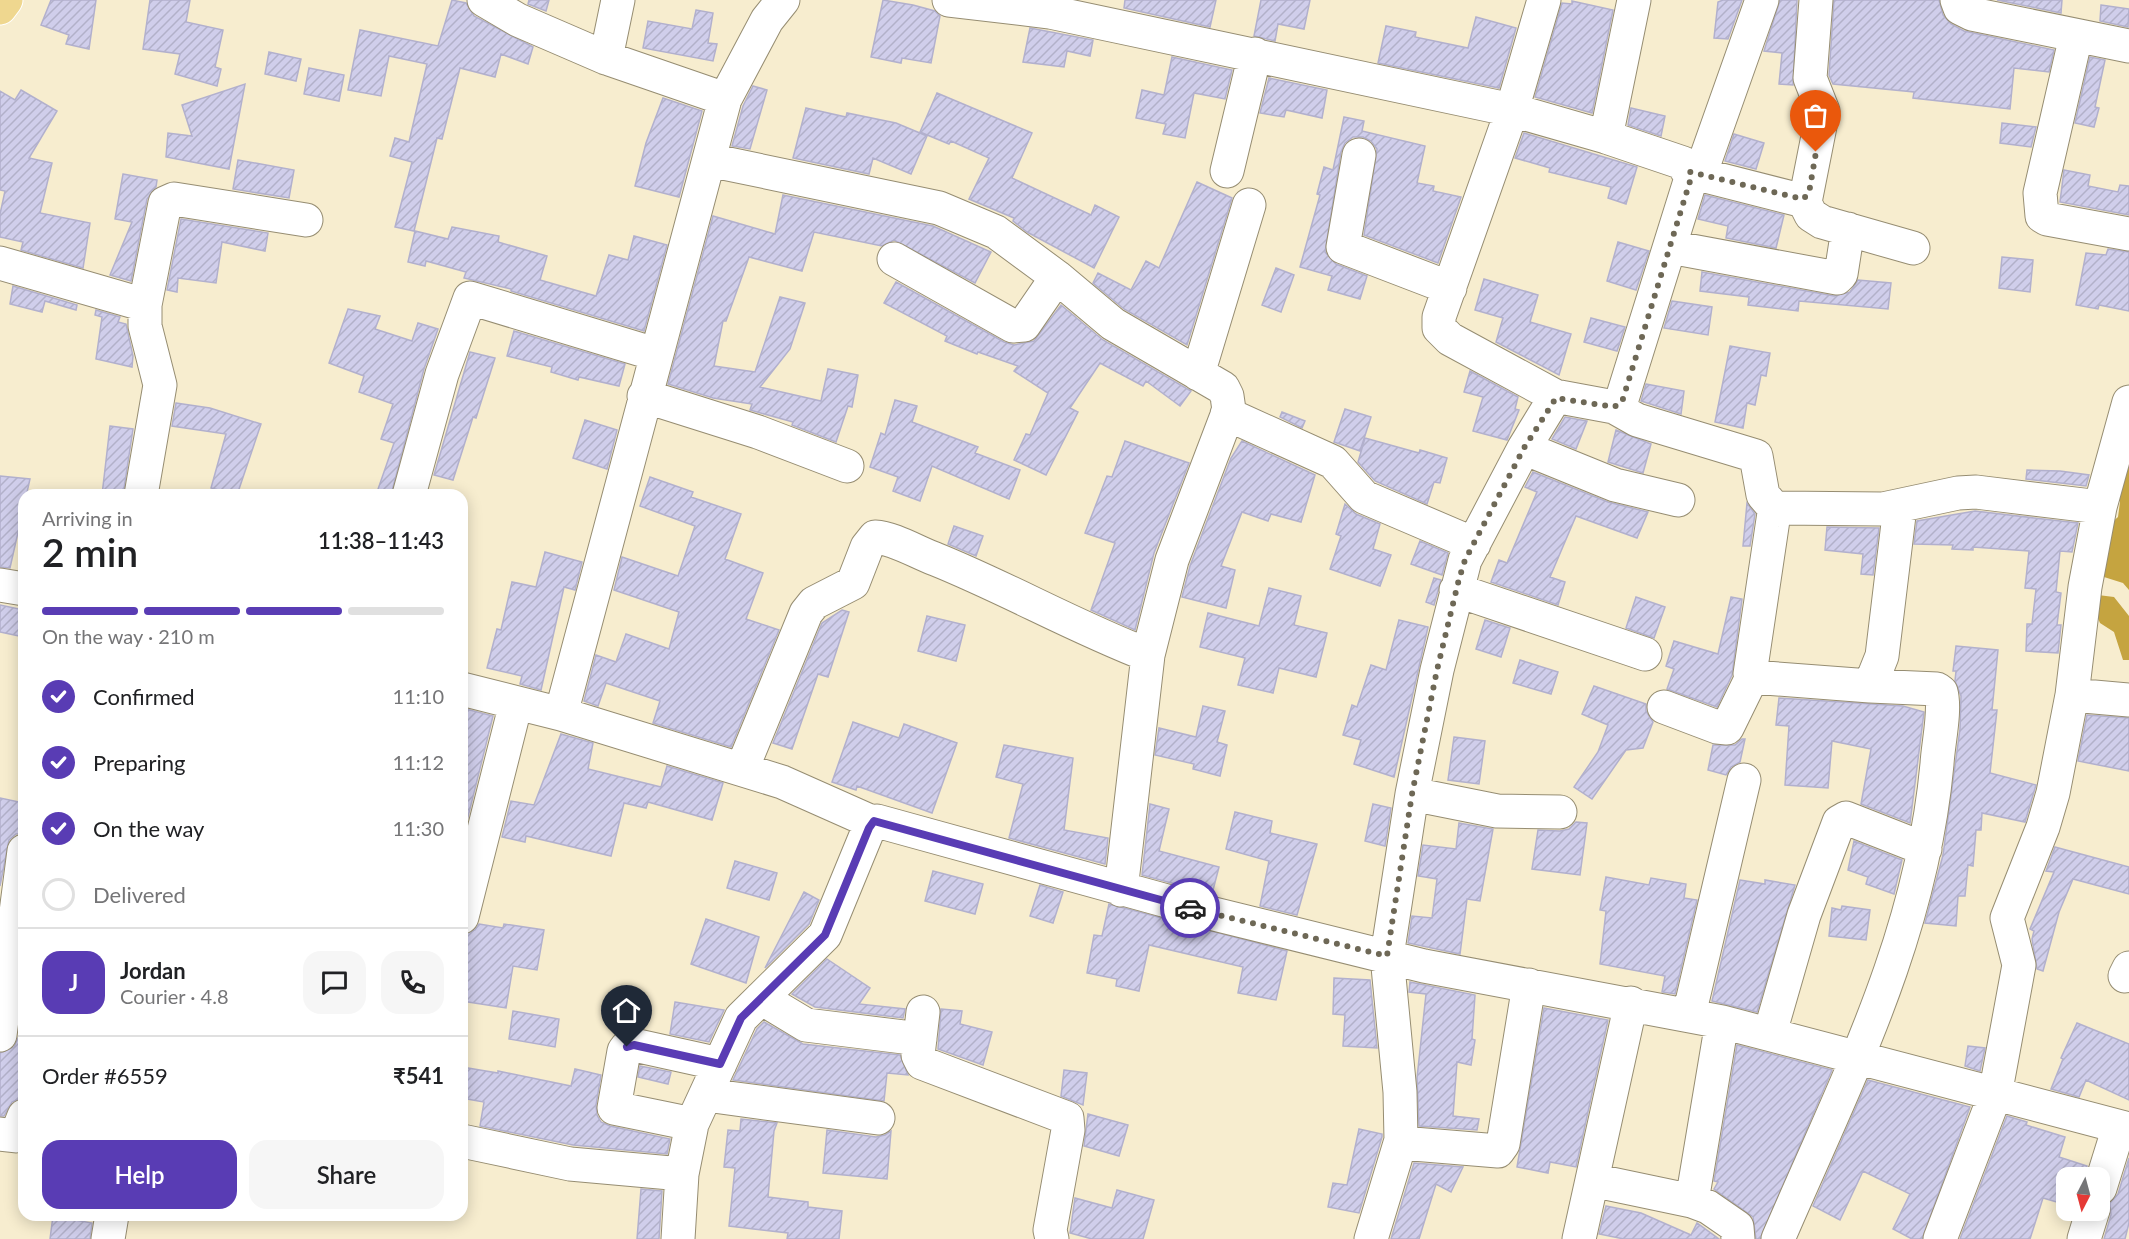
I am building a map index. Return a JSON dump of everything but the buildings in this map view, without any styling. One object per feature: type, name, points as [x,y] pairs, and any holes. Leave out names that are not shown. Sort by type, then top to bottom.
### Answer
[{"type":"main road","points":[[0,8],[6,0]]},
{"type":"street","points":[[484,0],[518,20],[606,58],[725,99]]},
{"type":"street","points":[[606,58],[618,0]]},
{"type":"street","points":[[561,714],[655,354],[725,99],[767,20],[783,0]]},
{"type":"street","points":[[949,0],[1053,6],[1255,54],[1512,110],[1606,137],[1683,163],[1695,174],[1803,199],[1815,218],[1913,248]]},
{"type":"street","points":[[1544,0],[1512,110],[1439,317],[1439,328],[1443,334],[1557,397],[1614,407],[1637,420],[1756,456],[1763,495],[1776,510]]},
{"type":"street","points":[[1606,137],[1634,0]]},
{"type":"street","points":[[1614,407],[1622,402],[1691,178],[1695,174],[1762,0]]},
{"type":"street","points":[[1803,199],[1809,193],[1823,111],[1822,102],[1810,78],[1816,0]]},
{"type":"street","points":[[1957,0],[1960,8],[1972,14],[2129,46]]},
{"type":"street","points":[[2076,36],[2040,193],[2042,216],[2047,219],[2129,234]]},
{"type":"street","points":[[1227,171],[1255,54]]},
{"type":"street","points":[[1359,155],[1343,247],[1346,251],[1450,288]]},
{"type":"street","points":[[709,160],[939,208],[996,232],[1057,276],[1113,324],[1223,388],[1228,400],[1227,414],[1172,560],[1148,655],[1121,890]]},
{"type":"street","points":[[142,489],[160,385],[145,326],[145,305],[156,240],[167,201],[174,199],[306,220]]},
{"type":"street","points":[[1198,374],[1249,205]]},
{"type":"street","points":[[1670,247],[1839,278],[1848,229]]},
{"type":"street","points":[[894,259],[1013,326],[1024,325],[1057,276]]},
{"type":"street","points":[[0,263],[145,305]]},
{"type":"street","points":[[411,489],[442,374],[470,298],[655,354]]},
{"type":"street","points":[[644,396],[758,432],[847,466]]},
{"type":"street","points":[[1371,1239],[1401,1143],[1400,1092],[1387,956],[1412,794],[1456,590],[1474,544],[1524,448],[1557,397]]},
{"type":"street","points":[[1940,1239],[1995,1095],[2019,965],[2007,918],[2043,827],[2053,793],[2072,695],[2085,587],[2100,507],[2129,402]]},
{"type":"street","points":[[1227,414],[1333,462],[1364,497],[1474,544]]},
{"type":"street","points":[[1524,448],[1615,485],[1678,500]]},
{"type":"street","points":[[1664,707],[1717,727],[1727,728],[1752,677],[1750,674],[1776,510],[1780,506],[1900,507],[1940,496],[1976,492],[2100,507]]},
{"type":"street","points":[[1870,686],[1882,656],[1900,507]]},
{"type":"street","points":[[742,769],[806,613],[813,603],[854,583],[867,547],[874,537],[993,583],[1094,634],[1148,655]]},
{"type":"street","points":[[0,585],[18,589]]},
{"type":"street","points":[[1456,590],[1645,654]]},
{"type":"street","points":[[1752,677],[1937,689],[1942,693],[1933,809],[1907,925],[1859,1057],[1778,1239]]},
{"type":"street","points":[[468,691],[561,714],[782,782],[872,822],[878,821],[1121,890],[1424,966],[1631,1003],[1770,1033],[2124,1128],[2108,1167]]},
{"type":"street","points":[[2072,695],[2129,700]]},
{"type":"street","points":[[468,890],[516,703]]},
{"type":"street","points":[[1689,1015],[1744,780]]},
{"type":"street","points":[[1412,794],[1497,811],[1560,812]]},
{"type":"street","points":[[1770,1033],[1804,915],[1839,822],[1846,818],[1925,849]]},
{"type":"street","points":[[678,1239],[682,1174],[699,1110],[741,1018],[825,935],[872,822]]},
{"type":"street","points":[[0,1035],[18,898]]},
{"type":"street","points":[[1401,1143],[1498,1151],[1503,1144],[1529,985]]},
{"type":"street","points":[[761,998],[806,1025],[921,1026],[919,1059],[926,1065],[1067,1118],[1068,1130],[1050,1230],[1052,1239]]},
{"type":"street","points":[[1579,1239],[1631,1003]]},
{"type":"street","points":[[1692,1201],[1722,1022]]},
{"type":"street","points":[[720,1064],[634,1045],[627,1047],[624,1052],[614,1108],[878,1118]]},
{"type":"street","points":[[0,1134],[16,1136],[18,1131]]},
{"type":"street","points":[[468,1142],[570,1164],[682,1174]]},
{"type":"street","points":[[1592,1180],[1692,1201],[1708,1207],[1737,1227],[1738,1239]]},
{"type":"street","points":[[108,1239],[111,1221]]},
{"type":"street","points":[[2084,1239],[2090,1221]]},
{"type":"shaded area","points":[[2129,457],[2129,590],[2123,583],[2104,577],[2110,524],[2118,517],[2120,502],[2114,486]]},
{"type":"shaded area","points":[[2098,595],[2114,597],[2129,616],[2129,660],[2123,660],[2114,632],[2100,623],[2093,607]]},
{"type":"way so far","points":[[1190,908],[1387,956],[1412,794],[1454,597],[1465,560],[1524,448],[1556,398],[1614,407],[1622,402],[1691,178],[1690,172],[1803,199],[1809,193],[1816,152]]},
{"type":"route","points":[[627,1047],[634,1045],[720,1064],[741,1018],[811,952],[825,935],[869,828],[874,821],[1190,908]]}]
